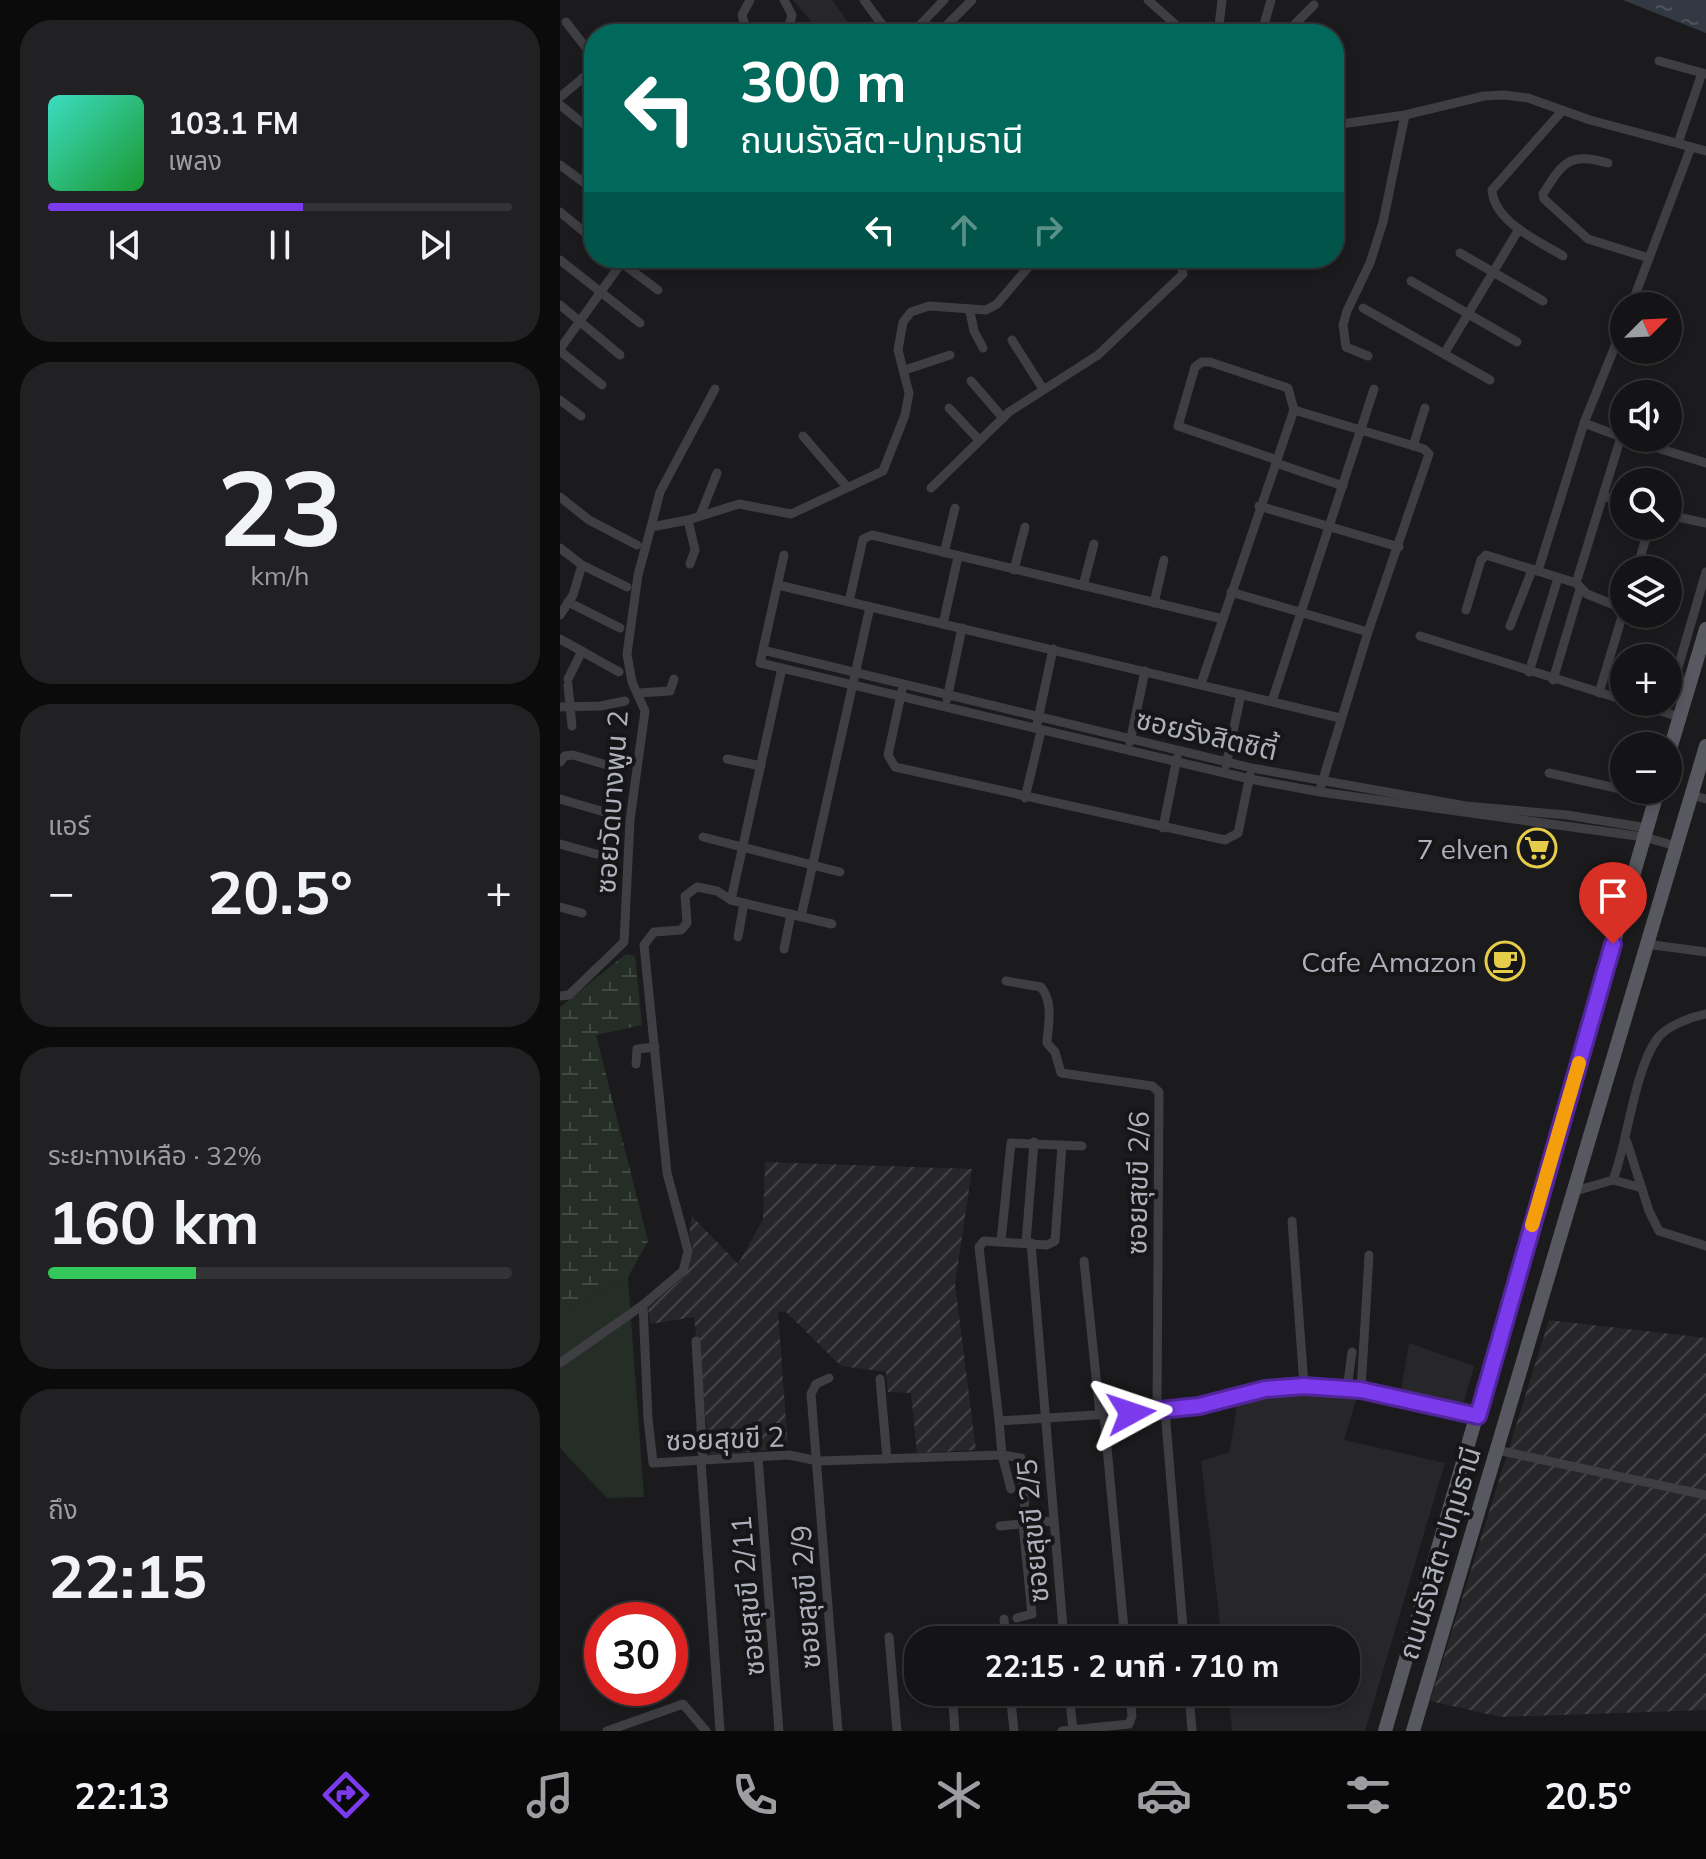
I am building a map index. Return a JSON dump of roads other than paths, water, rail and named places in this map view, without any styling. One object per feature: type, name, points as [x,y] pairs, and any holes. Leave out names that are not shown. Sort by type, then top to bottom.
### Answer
[{"type":"main road","points":[[1682,690],[1706,629]]},
{"type":"main road","name":"ถนนรังสิต-ปทุมธานี","points":[[1413,1731],[1706,746]]},
{"type":"main road","name":"ถนนรังสิต-ปทุมธานี","points":[[1385,1731],[1654,804]]},
{"type":"street","points":[[784,0],[791,10],[790,24]]},
{"type":"street","points":[[864,0],[882,24]]},
{"type":"street","points":[[921,24],[944,0]]},
{"type":"street","points":[[948,24],[972,0]]},
{"type":"street","points":[[1148,0],[1175,24]]},
{"type":"street","points":[[1219,24],[1222,0]]},
{"type":"street","points":[[1264,24],[1271,0]]},
{"type":"street","points":[[744,1],[744,24]]},
{"type":"street","points":[[1295,24],[1314,5]]},
{"type":"street","points":[[566,22],[584,45]]},
{"type":"street","points":[[1659,61],[1704,74],[1678,143]]},
{"type":"street","points":[[562,91],[582,78]]},
{"type":"street","points":[[1344,124],[1405,115],[1484,96],[1504,95],[1528,98],[1562,111],[1706,151]]},
{"type":"street","points":[[560,105],[584,128]]},
{"type":"street","points":[[1562,111],[1492,190],[1498,210],[1519,229],[1563,256]]},
{"type":"street","points":[[1368,356],[1346,347],[1343,325],[1383,222],[1405,115]]},
{"type":"street","points":[[1636,292],[1691,147]]},
{"type":"street","points":[[1608,163],[1585,157],[1566,162],[1543,194],[1544,199],[1588,239],[1649,258]]},
{"type":"street","points":[[560,165],[584,183]]},
{"type":"street","points":[[560,212],[584,232]]},
{"type":"street","points":[[1444,354],[1519,229]]},
{"type":"street","points":[[1460,253],[1543,301]]},
{"type":"street","points":[[560,260],[640,323]]},
{"type":"street","points":[[602,385],[560,350],[616,268]]},
{"type":"street","points":[[631,268],[658,290]]},
{"type":"street","points":[[651,527],[689,524],[700,516],[739,504],[791,514],[873,476],[887,465],[888,450],[905,415],[909,393],[906,370],[898,350],[899,332],[911,312],[929,306],[970,314],[986,310],[997,304],[1025,268]]},
{"type":"street","points":[[931,488],[1003,418],[1098,355],[1175,284],[1183,274],[1182,268]]},
{"type":"street","points":[[1411,281],[1517,342]]},
{"type":"street","points":[[560,305],[620,355]]},
{"type":"street","points":[[1363,308],[1490,380]]},
{"type":"street","points":[[970,314],[983,348]]},
{"type":"street","points":[[1012,340],[1043,389]]},
{"type":"street","points":[[906,370],[950,355]]},
{"type":"street","points":[[1510,626],[1535,571],[1584,423],[1610,359]]},
{"type":"street","points":[[1201,684],[1259,506],[1277,462],[1294,410],[1288,388],[1210,362],[1202,362],[1195,367],[1178,426],[1277,462],[1343,486]]},
{"type":"street","points":[[971,381],[1003,418]]},
{"type":"street","name":"ซอยวัดบางพูน 2","points":[[634,944],[630,820],[645,711],[627,654],[638,575],[660,492],[715,389]]},
{"type":"street","points":[[1272,701],[1374,389]]},
{"type":"street","points":[[560,400],[581,416]]},
{"type":"street","points":[[949,408],[979,440]]},
{"type":"street","points":[[1413,446],[1425,408]]},
{"type":"street","points":[[1294,410],[1413,446],[1429,454],[1340,718],[1320,792]]},
{"type":"street","points":[[1584,423],[1610,432]]},
{"type":"street","points":[[803,436],[847,487]]},
{"type":"street","points":[[1553,680],[1618,452]]},
{"type":"street","points":[[1671,452],[1706,463]]},
{"type":"street","points":[[700,516],[717,473]]},
{"type":"street","points":[[1604,496],[1610,498]]},
{"type":"street","points":[[560,497],[589,520],[637,545]]},
{"type":"street","points":[[1259,506],[1399,547]]},
{"type":"street","points":[[944,553],[955,508]]},
{"type":"street","points":[[1682,518],[1706,523]]},
{"type":"street","points":[[689,524],[694,541],[690,564]]},
{"type":"street","points":[[1014,570],[1025,527]]},
{"type":"street","points":[[849,602],[867,535],[1223,619]]},
{"type":"street","points":[[1083,586],[1094,544]]},
{"type":"street","points":[[560,548],[582,565],[627,587]]},
{"type":"street","points":[[763,650],[784,555]]},
{"type":"street","points":[[1466,610],[1483,556],[1558,578],[1610,602]]},
{"type":"street","points":[[943,624],[958,557]]},
{"type":"street","points":[[1154,603],[1164,560]]},
{"type":"street","points":[[582,565],[563,608],[620,628]]},
{"type":"street","points":[[1682,673],[1706,572]]},
{"type":"street","points":[[1529,672],[1558,578]]},
{"type":"street","points":[[778,585],[1340,718]]},
{"type":"street","points":[[1231,592],[1368,632]]},
{"type":"street","points":[[784,949],[813,865],[870,607]]},
{"type":"street","points":[[945,707],[962,628]]},
{"type":"street","points":[[1599,693],[1618,628]]},
{"type":"street","points":[[1420,636],[1610,696]]},
{"type":"street","points":[[560,639],[619,672]]},
{"type":"street","points":[[1025,798],[1053,649]]},
{"type":"street","name":"ซอยรังสิตซิตี้","points":[[1225,768],[1179,751],[763,650],[760,663],[1175,763],[1322,781],[1466,806],[1567,815],[1646,832]]},
{"type":"street","points":[[572,726],[565,707],[568,682],[582,651]]},
{"type":"street","points":[[731,900],[782,668]]},
{"type":"street","points":[[1127,752],[1145,671]]},
{"type":"street","points":[[638,693],[670,691],[674,679]]},
{"type":"street","points":[[903,684],[888,755],[895,767],[1163,828],[1232,838],[1238,833],[1251,773]]},
{"type":"street","points":[[1225,768],[1241,694]]},
{"type":"street","points":[[565,707],[601,706],[625,701]]},
{"type":"street","points":[[1163,828],[1179,751]]},
{"type":"street","points":[[560,762],[573,755],[617,768]]},
{"type":"street","points":[[727,759],[761,766]]},
{"type":"street","name":"ซอยรังสิตซิตี้","points":[[1251,773],[1320,792],[1481,815],[1646,832]]},
{"type":"street","points":[[1549,773],[1610,785]]},
{"type":"street","points":[[1691,795],[1706,799]]},
{"type":"street","points":[[560,799],[608,813]]},
{"type":"street","points":[[1646,832],[1676,846]]},
{"type":"street","points":[[703,837],[840,872]]},
{"type":"street","points":[[560,844],[596,854]]},
{"type":"street","points":[[560,996],[569,995],[654,932],[681,930],[687,923],[685,896],[697,887],[717,891],[731,900],[832,924]]},
{"type":"street","points":[[738,937],[744,903]]},
{"type":"street","points":[[560,907],[582,913]]},
{"type":"street","points":[[560,1363],[643,1305],[683,1271],[688,1251],[667,1173],[653,1047],[634,944]]},
{"type":"street","points":[[1646,944],[1706,952]]},
{"type":"street","name":"ซอยสุขขี 2/6","points":[[1006,981],[1041,987],[1045,992],[1050,1003],[1047,1043],[1055,1052],[1061,1073],[1152,1086],[1159,1092],[1161,1410]]},
{"type":"street","points":[[1613,1180],[1627,1142],[1628,1119],[1658,1037],[1706,1014]]},
{"type":"street","points":[[636,1064],[635,1052],[640,1048],[653,1047]]},
{"type":"street","points":[[1001,1241],[1010,1147],[1015,1142],[1082,1146]]},
{"type":"street","name":"ซอยสุขขี 2/5","points":[[1034,1142],[1029,1243],[1063,1626]]},
{"type":"street","points":[[1627,1142],[1659,1231],[1706,1246]]},
{"type":"street","points":[[1011,1489],[1002,1455],[979,1247],[984,1241],[1047,1245],[1055,1241],[1062,1145]]},
{"type":"street","points":[[1572,1192],[1613,1180],[1642,1188]]},
{"type":"street","points":[[1292,1221],[1304,1386]]},
{"type":"street","points":[[1361,1390],[1369,1255]]},
{"type":"street","points":[[1084,1261],[1124,1626]]},
{"type":"street","name":"ซอยสุขขี 2","points":[[643,1305],[651,1459],[660,1466],[789,1455],[818,1461],[1002,1455]]},
{"type":"street","points":[[696,1341],[720,1731]]},
{"type":"street","points":[[1347,1389],[1352,1352]]},
{"type":"street","name":"ซอยสุขขี 2/9","points":[[829,1378],[816,1384],[811,1394],[838,1731]]},
{"type":"street","points":[[880,1379],[887,1459]]},
{"type":"street","points":[[999,1421],[1161,1410],[1265,1389],[1304,1386],[1361,1390],[1478,1416]]},
{"type":"street","points":[[1161,1410],[1183,1626]]},
{"type":"street","points":[[1497,1450],[1706,1495]]},
{"type":"street","points":[[1002,1455],[1021,1458],[1032,1614],[1017,1618]]},
{"type":"street","name":"ซอยสุขขี 2/11","points":[[758,1457],[779,1731]]},
{"type":"street","points":[[1000,1526],[1053,1521]]},
{"type":"street","points":[[1004,1619],[1005,1626]]},
{"type":"street","points":[[889,1637],[897,1731]]},
{"type":"street","points":[[607,1731],[683,1704],[706,1731]]},
{"type":"street","points":[[953,1706],[955,1731]]},
{"type":"street","points":[[1011,1706],[1014,1731]]},
{"type":"street","points":[[1068,1706],[1067,1730],[1126,1725],[1132,1716],[1131,1706]]},
{"type":"street","points":[[1190,1706],[1192,1731]]},
{"type":"water","points":[[1623,0],[1706,0],[1706,33]]},
{"type":"place","name":"7 elven","points":[[1537,848]]},
{"type":"place","name":"Cafe Amazon","points":[[1505,961]]}]
